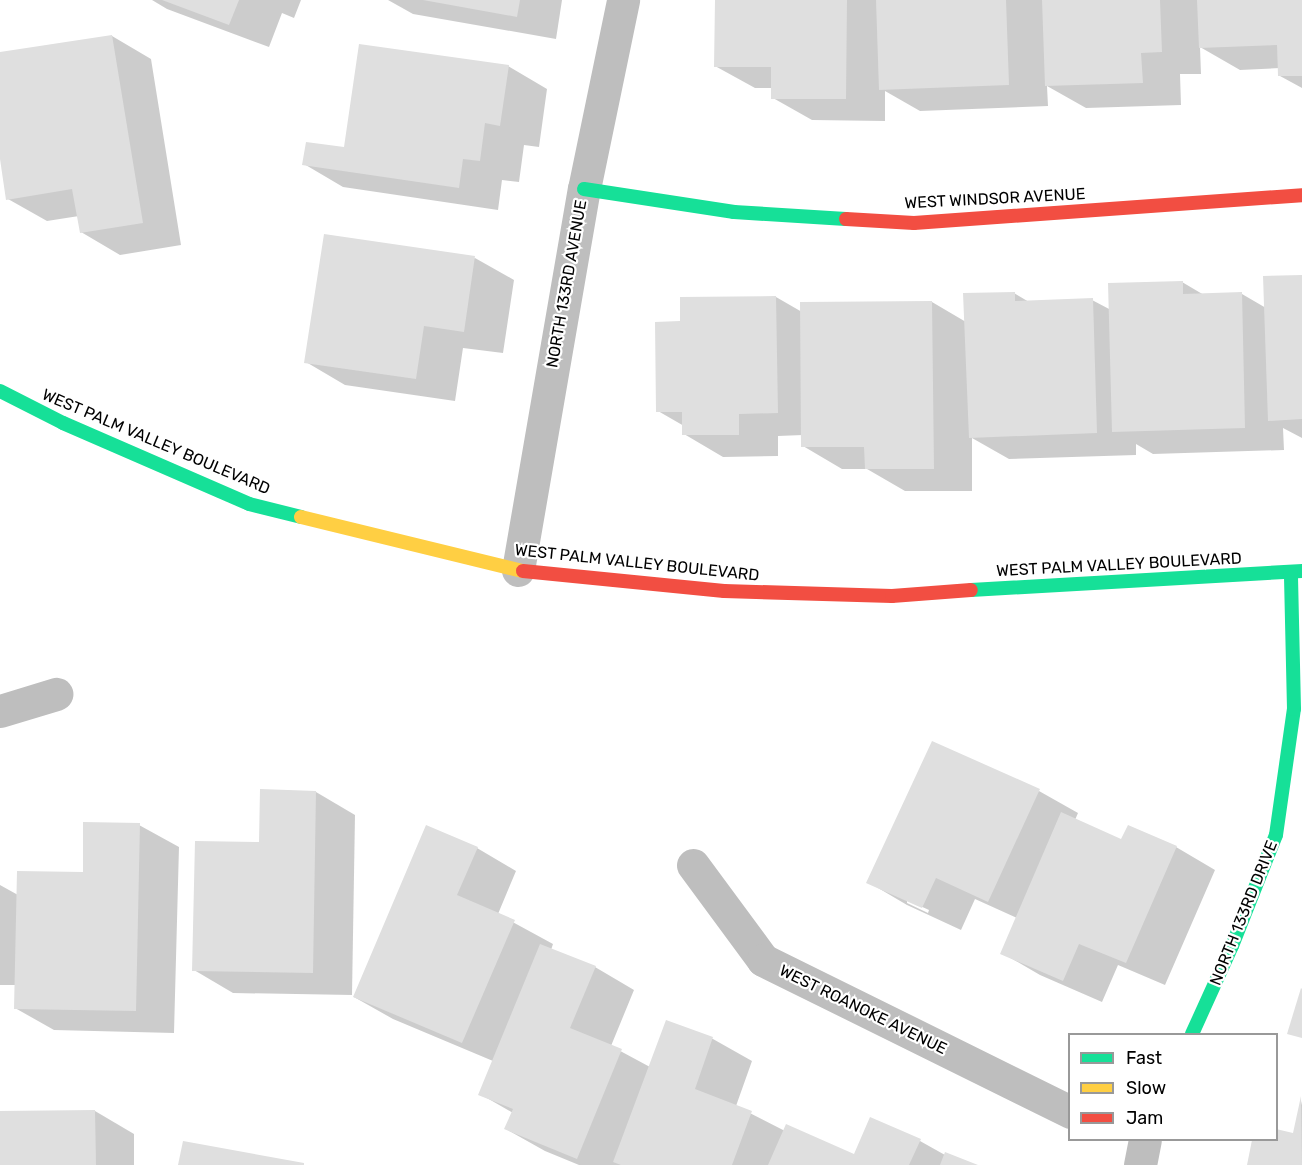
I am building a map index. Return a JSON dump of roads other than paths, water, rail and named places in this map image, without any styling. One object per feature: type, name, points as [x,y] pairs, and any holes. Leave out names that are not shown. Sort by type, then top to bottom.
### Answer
[{"type":"street","name":"NORTH 133RD AVENUE","points":[[518,570],[584,189],[623,0]]},
{"type":"street","name":"WEST WINDSOR AVENUE","points":[[584,189],[734,212],[914,223],[1302,195]]},
{"type":"street","name":"WEST PALM VALLEY BOULEVARD","points":[[0,392],[63,423],[249,504],[518,570],[724,591],[892,596],[1071,583],[1297,571]]},
{"type":"street","name":"NORTH 133RD DRIVE","points":[[1193,1033],[1232,946],[1276,835],[1294,709],[1297,571]]},
{"type":"street","points":[[0,711],[56,694]]},
{"type":"street","name":"WEST ROANOKE AVENUE","points":[[693,865],[763,960],[1068,1111]]}]
